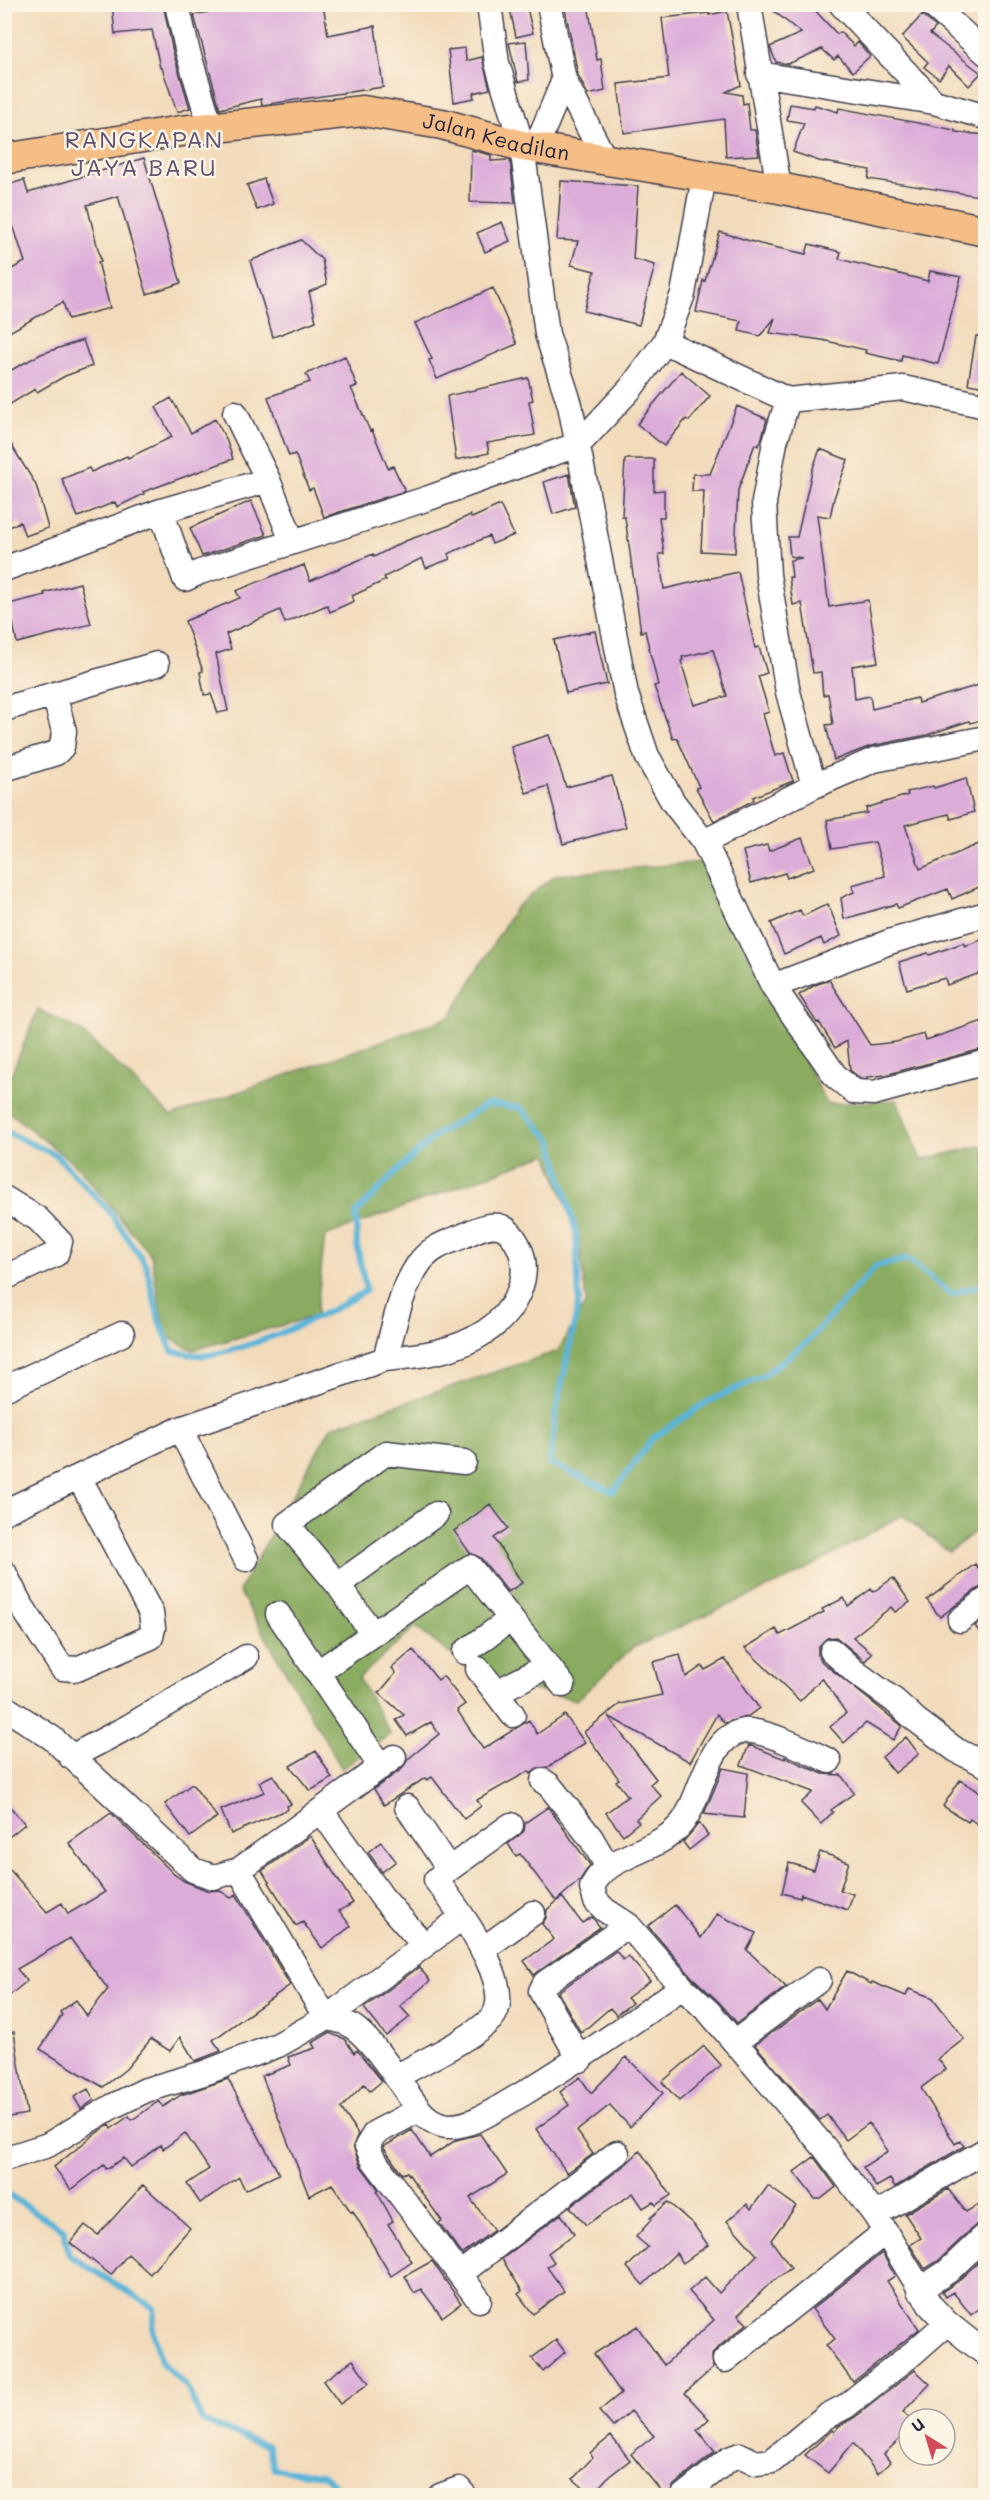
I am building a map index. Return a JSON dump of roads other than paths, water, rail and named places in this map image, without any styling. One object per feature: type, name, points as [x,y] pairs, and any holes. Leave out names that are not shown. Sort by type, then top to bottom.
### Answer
[{"type":"main road","name":"Jalan Keadilan","points":[[4,159],[211,128],[363,111],[442,124],[529,147],[779,188],[986,231]]},
{"type":"street","points":[[177,4],[187,50],[211,128]]},
{"type":"street","points":[[489,4],[497,63],[529,147],[547,334],[570,405],[579,444],[626,694],[647,756],[673,802],[704,842],[773,986],[836,1077],[855,1092],[874,1093],[986,1062]]},
{"type":"street","points":[[549,4],[564,81],[604,158]]},
{"type":"street","points":[[748,4],[779,188]]},
{"type":"street","points":[[841,4],[934,102]]},
{"type":"street","points":[[931,4],[986,53]]},
{"type":"street","points":[[759,74],[934,102],[986,117]]},
{"type":"street","points":[[529,147],[564,81]]},
{"type":"street","points":[[162,511],[185,579],[292,541],[429,498],[579,444],[631,387],[665,342],[683,294],[704,177]]},
{"type":"street","points":[[665,342],[788,400],[903,388],[986,406]]},
{"type":"street","points":[[788,400],[776,442],[764,502],[768,575],[788,692],[814,786]]},
{"type":"street","points":[[235,413],[268,480],[292,541]]},
{"type":"street","points":[[4,569],[162,511],[268,480]]},
{"type":"street","points":[[4,709],[157,664]]},
{"type":"street","points":[[4,768],[56,753],[62,747],[64,731],[54,694]]},
{"type":"street","points":[[704,842],[814,786],[874,760],[986,738]]},
{"type":"street","points":[[773,986],[892,941],[986,914]]},
{"type":"street","points":[[4,1198],[38,1219],[60,1242],[56,1254],[4,1278]]},
{"type":"street","points":[[4,1512],[180,1429],[385,1359],[439,1353],[484,1333],[500,1321],[517,1296],[524,1280],[524,1261],[511,1233],[501,1226],[486,1226],[435,1247],[418,1264],[406,1287],[385,1359]]},
{"type":"street","points":[[4,1389],[122,1334]]},
{"type":"street","points":[[180,1429],[246,1559]]},
{"type":"street","points":[[373,1634],[339,1587],[287,1524],[386,1453],[464,1462]]},
{"type":"street","points":[[4,1572],[12,1598],[62,1668],[77,1669],[151,1637],[153,1628],[151,1613],[79,1477]]},
{"type":"street","points":[[339,1587],[346,1579],[436,1514]]},
{"type":"street","points":[[318,1672],[470,1568],[563,1684]]},
{"type":"street","points":[[960,1620],[986,1600]]},
{"type":"street","points":[[10,1719],[52,1738],[193,1870],[214,1877],[239,1870],[388,1762],[318,1672],[278,1614]]},
{"type":"street","points":[[465,1652],[511,1620]]},
{"type":"street","points":[[832,1651],[855,1672],[956,1750],[986,1765]]},
{"type":"street","points":[[71,1757],[128,1727],[246,1657]]},
{"type":"street","points":[[513,1715],[478,1669],[497,1692],[548,1666]]},
{"type":"street","points":[[829,1761],[790,1742],[745,1730],[734,1734],[714,1756],[682,1824],[656,1845],[608,1867],[596,1878],[592,1888],[597,1901],[604,1910],[628,1925],[682,1987],[710,2012],[824,2147],[880,2224],[920,2290],[946,2323],[986,2355]]},
{"type":"street","points":[[543,1780],[591,1838],[608,1867]]},
{"type":"street","points":[[407,1807],[448,1869]]},
{"type":"street","points":[[322,1812],[382,1897],[424,1945]]},
{"type":"street","points":[[396,2077],[478,2029],[493,2017],[499,1995],[493,1969],[461,1913],[436,1880],[511,1825]]},
{"type":"street","points":[[239,1870],[326,2018],[346,2022],[364,2038],[419,2110],[432,2121],[440,2124],[448,2126],[468,2122],[490,2112],[580,2060],[682,1987]]},
{"type":"street","points":[[482,1950],[533,1913]]},
{"type":"street","points":[[4,2159],[48,2145],[113,2106],[146,2090],[204,2073],[278,2045],[326,2018],[452,1925]]},
{"type":"street","points":[[580,2060],[541,1991],[545,1983],[628,1925]]},
{"type":"street","points":[[735,2042],[819,1980]]},
{"type":"street","points":[[419,2110],[375,2133],[367,2146],[373,2159],[479,2300]]},
{"type":"street","points":[[725,2360],[880,2224],[986,2150]]},
{"type":"street","points":[[460,2274],[617,2153]]},
{"type":"street","points":[[920,2290],[947,2272],[986,2235]]},
{"type":"street","points":[[683,2496],[729,2459],[740,2456],[756,2463],[772,2461],[825,2417],[846,2406],[913,2353],[946,2323]]},
{"type":"street","points":[[440,2496],[459,2488],[465,2496]]},
{"type":"waterway","points":[[4,1131],[56,1155],[109,1211],[146,1265],[159,1320],[172,1351],[205,1355],[269,1338],[331,1310],[366,1290],[357,1245],[356,1213],[437,1134],[488,1104],[521,1108],[552,1141],[576,1233],[579,1301],[555,1417],[550,1463],[613,1492],[653,1438],[707,1402],[763,1376],[806,1343],[876,1266],[908,1259],[951,1294],[986,1284]]},
{"type":"waterway","points":[[4,2192],[64,2230],[69,2255],[154,2308],[153,2330],[161,2362],[187,2387],[202,2421],[268,2446],[274,2469],[322,2475],[349,2496]]},
{"type":"district","name":"RANGKAPAN JAYA BARU","points":[[144,154]]}]
